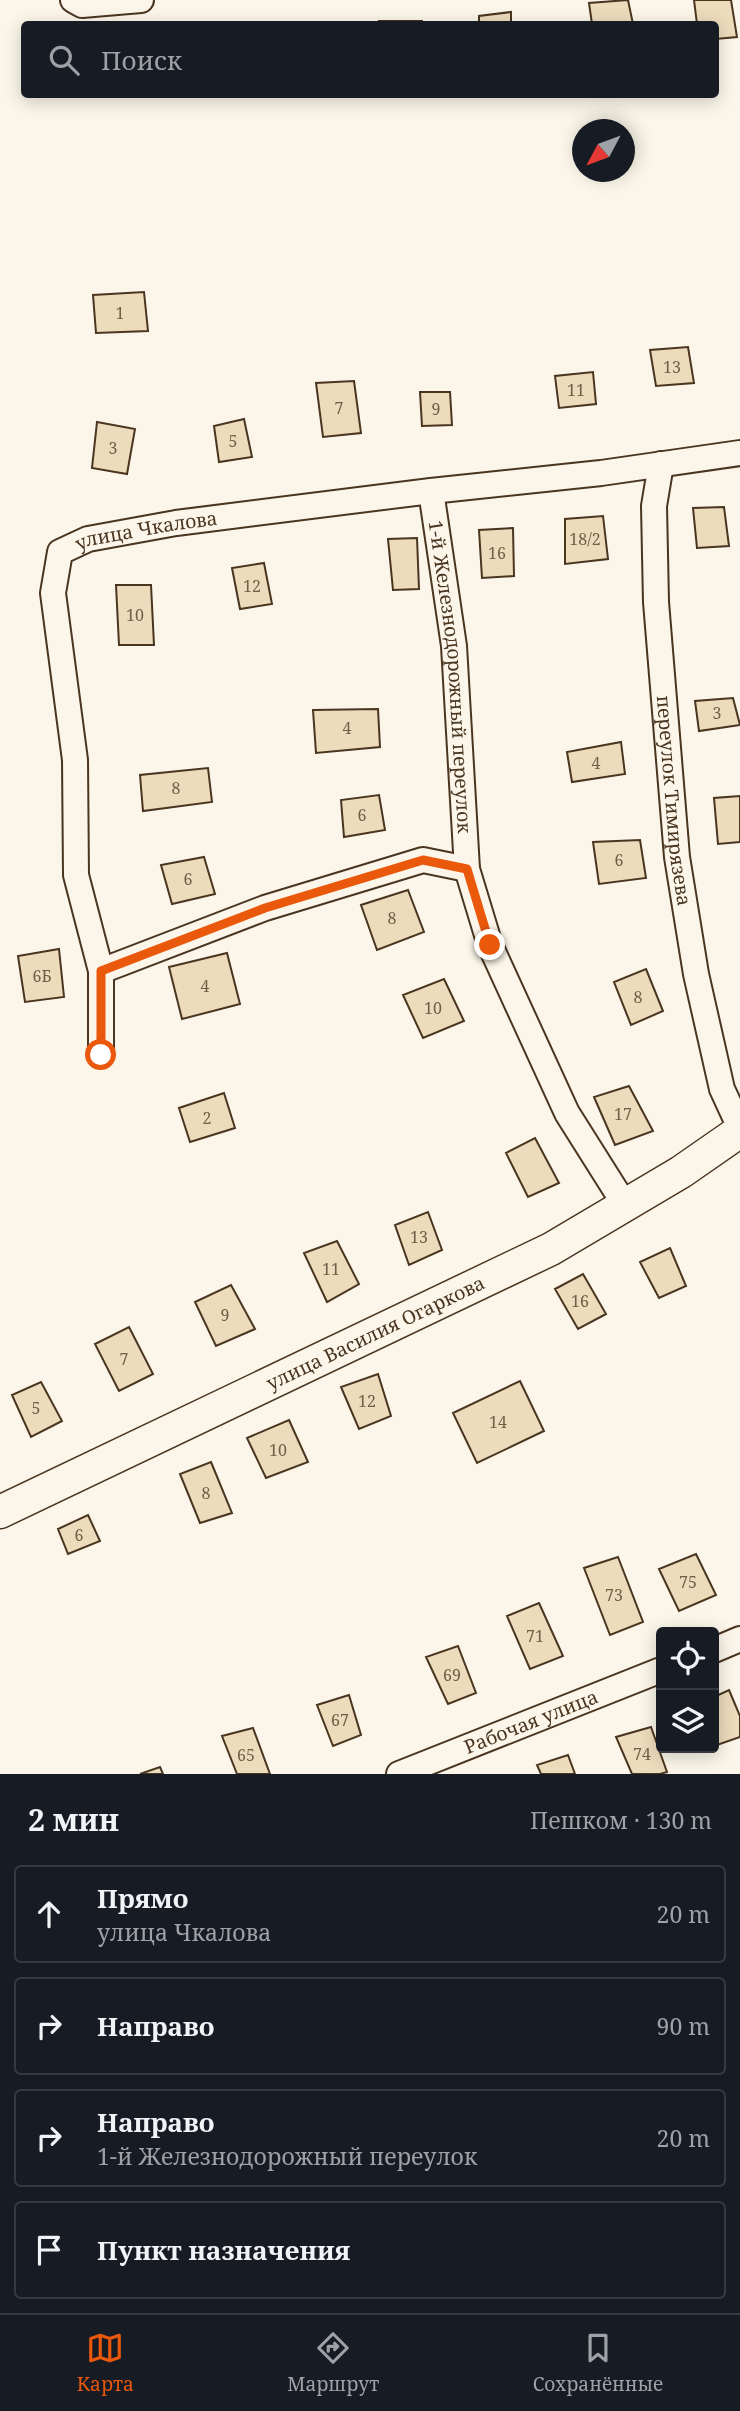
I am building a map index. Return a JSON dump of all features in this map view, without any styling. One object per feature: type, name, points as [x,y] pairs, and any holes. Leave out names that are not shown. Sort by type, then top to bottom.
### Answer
[{"type":"street","points":[[73,0],[82,5],[141,0]]},
{"type":"street","name":"улица Чкалова","points":[[101,1055],[101,971],[76,875],[75,760],[53,593],[60,552],[88,539],[176,523],[740,453]]},
{"type":"street","name":"переулок Тимирязева","points":[[661,464],[654,506],[656,602],[677,857],[696,974],[722,1089],[740,1130]]},
{"type":"street","name":"1-й Железнодорожный переулок","points":[[431,491],[454,646],[467,869],[490,945],[567,1113],[625,1205]]},
{"type":"street","points":[[101,971],[265,908],[423,860],[467,869]]},
{"type":"street","name":"улица Василия Огаркова","points":[[0,1512],[551,1249],[681,1172],[740,1130]]},
{"type":"street","points":[[719,1648],[740,1639]]},
{"type":"street","name":"Рабочая улица","points":[[399,1774],[656,1672]]},
{"type":"building","points":[[628,0],[632,21],[592,21],[589,3]]},
{"type":"building","points":[[694,0],[731,0],[737,37],[719,39],[719,21],[697,21]]},
{"type":"building","points":[[511,12],[511,21],[479,21],[479,16]]},
{"type":"building","points":[[144,292],[148,331],[96,333],[93,295]]},
{"type":"building","points":[[688,347],[694,383],[656,386],[650,350]]},
{"type":"building","points":[[593,372],[596,404],[559,408],[555,376]]},
{"type":"building","points":[[354,381],[361,433],[323,437],[316,383]]},
{"type":"building","points":[[420,392],[450,392],[452,425],[422,426]]},
{"type":"building","points":[[244,419],[252,457],[219,462],[214,426]]},
{"type":"building","points":[[97,422],[135,429],[127,474],[92,468]]},
{"type":"building","points":[[724,507],[729,546],[697,548],[693,508]]},
{"type":"building","points":[[603,516],[608,559],[565,564],[565,519]]},
{"type":"building","points":[[513,528],[514,576],[482,578],[479,530]]},
{"type":"building","points":[[417,538],[419,589],[393,590],[388,539]]},
{"type":"building","points":[[264,563],[272,604],[240,609],[232,568]]},
{"type":"building","points":[[116,585],[151,585],[154,645],[119,645]]},
{"type":"building","points":[[733,698],[740,725],[699,731],[695,701]]},
{"type":"building","points":[[378,709],[380,747],[316,753],[313,710]]},
{"type":"building","points":[[621,742],[625,774],[572,782],[567,752]]},
{"type":"building","points":[[208,768],[212,802],[143,811],[140,775]]},
{"type":"building","points":[[379,795],[385,830],[344,837],[341,800]]},
{"type":"building","points":[[740,796],[740,842],[718,844],[714,798]]},
{"type":"building","points":[[640,840],[646,878],[599,884],[593,842]]},
{"type":"building","points":[[204,857],[215,894],[172,904],[161,865]]},
{"type":"building","points":[[408,890],[424,932],[377,950],[361,905]]},
{"type":"building","points":[[59,949],[64,997],[25,1002],[18,956]]},
{"type":"building","points":[[227,953],[240,1004],[182,1019],[169,967]]},
{"type":"building","points":[[646,969],[663,1011],[631,1025],[614,982]]},
{"type":"building","points":[[444,979],[464,1021],[423,1038],[403,995]]},
{"type":"building","points":[[629,1086],[653,1131],[615,1145],[594,1097]]},
{"type":"building","points":[[224,1093],[235,1128],[190,1142],[179,1108]]},
{"type":"building","points":[[535,1138],[559,1183],[528,1197],[506,1153]]},
{"type":"building","points":[[428,1212],[442,1250],[409,1265],[395,1225]]},
{"type":"building","points":[[337,1241],[359,1284],[327,1302],[304,1253]]},
{"type":"building","points":[[670,1248],[686,1286],[659,1298],[640,1262]]},
{"type":"building","points":[[583,1274],[606,1314],[578,1329],[555,1289]]},
{"type":"building","points":[[231,1285],[255,1329],[216,1346],[195,1302]]},
{"type":"building","points":[[129,1327],[153,1374],[119,1391],[95,1344]]},
{"type":"building","points":[[378,1374],[391,1416],[359,1429],[341,1387]]},
{"type":"building","points":[[520,1381],[544,1431],[477,1463],[453,1413]]},
{"type":"building","points":[[41,1382],[62,1421],[31,1437],[12,1395]]},
{"type":"building","points":[[289,1420],[308,1462],[266,1478],[247,1438]]},
{"type":"building","points":[[211,1462],[232,1513],[200,1523],[180,1474]]},
{"type":"building","points":[[88,1515],[100,1541],[68,1554],[58,1529]]},
{"type":"building","points":[[696,1554],[716,1595],[679,1611],[659,1569]]},
{"type":"building","points":[[618,1557],[643,1622],[610,1635],[584,1568]]},
{"type":"building","points":[[539,1603],[563,1656],[530,1669],[507,1616]]},
{"type":"building","points":[[458,1646],[476,1693],[448,1704],[426,1657]]},
{"type":"building","points":[[729,1690],[740,1716],[740,1737],[719,1744],[719,1695]]},
{"type":"building","points":[[349,1695],[361,1735],[333,1746],[317,1705]]},
{"type":"building","points":[[651,1727],[656,1741],[656,1753],[660,1753],[667,1772],[632,1774],[616,1737]]},
{"type":"building","points":[[253,1728],[270,1774],[237,1774],[222,1736]]},
{"type":"building","points":[[568,1755],[575,1774],[541,1774],[537,1765]]},
{"type":"building","points":[[160,1767],[163,1774],[140,1774]]},
{"type":"route","points":[[101,1055],[101,971],[265,908],[423,860],[467,869],[490,945]]}]
